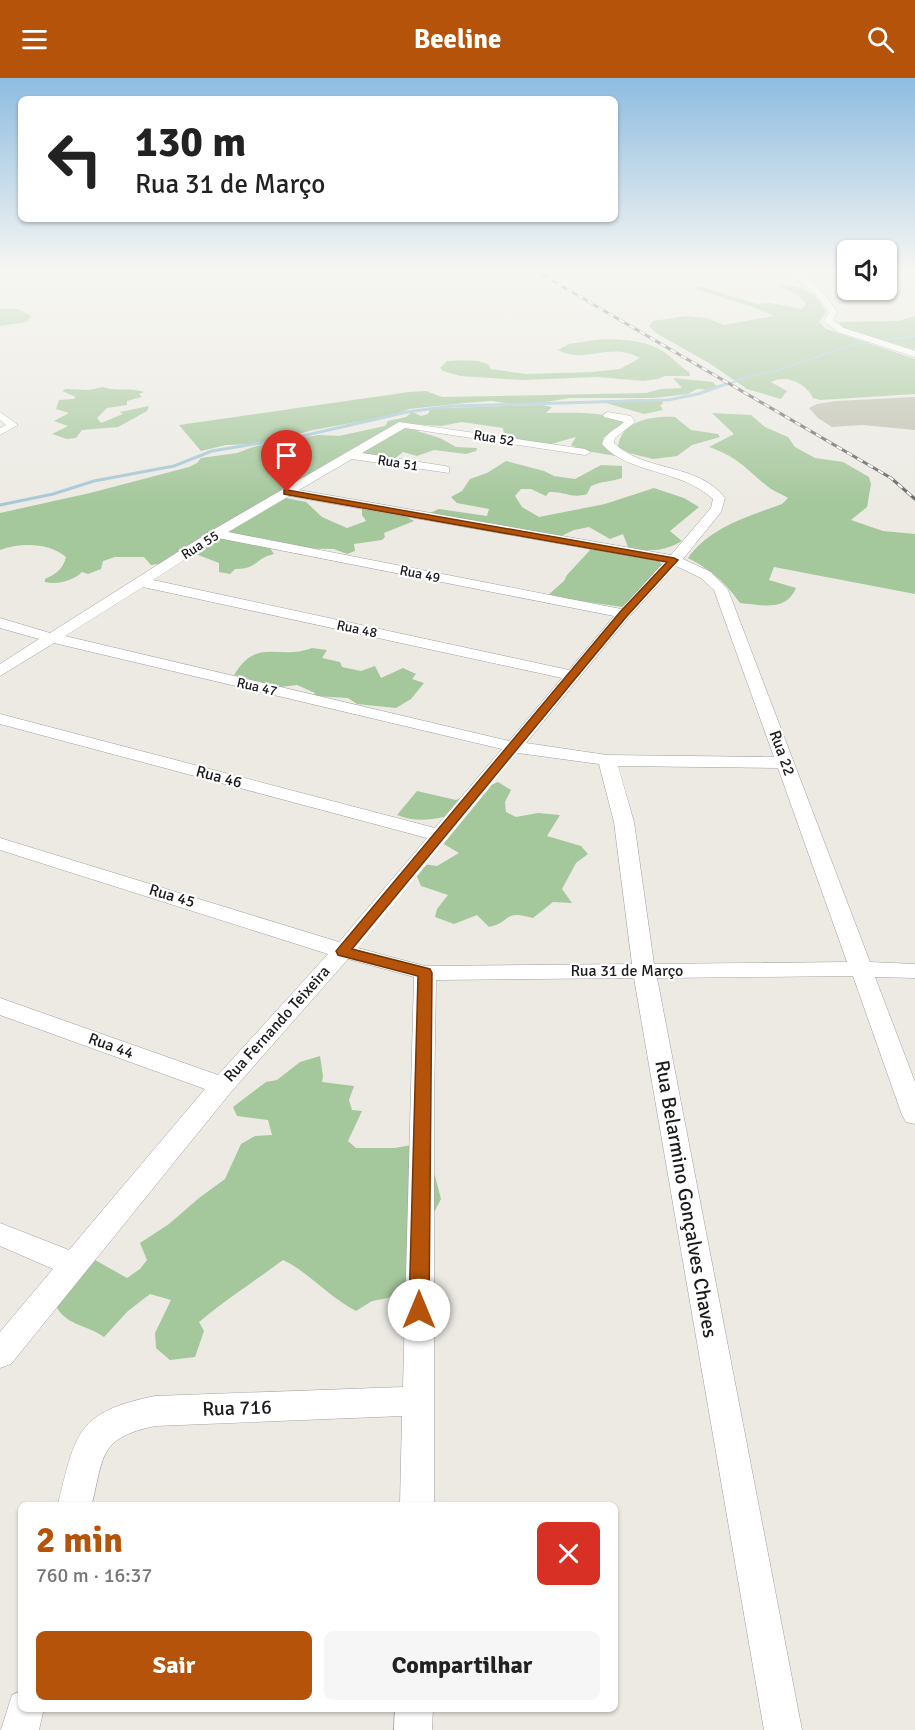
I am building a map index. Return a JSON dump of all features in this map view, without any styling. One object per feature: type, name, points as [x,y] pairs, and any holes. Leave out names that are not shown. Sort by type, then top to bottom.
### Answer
[{"type":"street","points":[[898,348],[915,354]]},
{"type":"street","points":[[0,415],[12,423],[12,427],[0,432]]},
{"type":"street","name":"Rua Fernando Teixeira","points":[[0,1354],[222,1086],[343,951],[572,675],[717,509],[719,498],[689,477],[635,461],[612,449],[608,440],[613,434],[628,426],[630,422],[627,418],[608,415]]},
{"type":"street","name":"Rua 52","points":[[403,424],[585,452]]},
{"type":"street","name":"Rua 55","points":[[0,671],[216,534],[403,424]]},
{"type":"street","name":"Rua 51","points":[[351,455],[445,470]]},
{"type":"street","name":"Rua 22","points":[[287,492],[674,560],[713,578],[721,590],[915,1115]]},
{"type":"street","name":"Rua 49","points":[[216,534],[624,614]]},
{"type":"street","name":"Rua 48","points":[[141,582],[572,675]]},
{"type":"street","name":"Rua 47","points":[[0,623],[52,638],[514,747]]},
{"type":"street","name":"Rua 46","points":[[0,719],[439,835]]},
{"type":"street","points":[[514,747],[607,760],[786,763]]},
{"type":"street","name":"Rua Belarmino Gonçalves Chaves","points":[[607,760],[624,822],[644,970],[783,1730]]},
{"type":"street","name":"Rua 45","points":[[0,844],[343,951]]},
{"type":"street","name":"Rua 31 de Março","points":[[343,951],[425,973],[861,969],[915,971]]},
{"type":"street","points":[[417,1502],[425,973]]},
{"type":"street","name":"Rua 44","points":[[0,1006],[222,1086]]},
{"type":"street","points":[[0,1234],[74,1265]]},
{"type":"street","name":"Rua 716","points":[[76,1502],[94,1438],[107,1424],[126,1416],[156,1411],[418,1401]]},
{"type":"street","points":[[20,1730],[25,1712]]},
{"type":"street","points":[[413,1730],[414,1712]]},
{"type":"shaded area","points":[[915,397],[915,430],[862,425],[832,427],[818,418],[809,408],[817,404],[836,401]]},
{"type":"green space","points":[[561,348],[656,348],[689,372],[690,376],[665,376],[643,381],[598,377],[522,380],[460,376],[440,368],[447,361],[468,360],[488,364],[491,369],[526,374],[592,372],[620,369],[640,358],[628,353],[607,352],[578,355],[558,350]]},
{"type":"green space","points":[[683,348],[883,348],[915,359],[915,394],[820,400],[813,398],[795,381],[782,379],[771,382],[787,391],[781,399],[747,389]]},
{"type":"green space","points":[[673,378],[713,382],[717,387],[712,390],[697,389],[688,394],[653,398],[570,398],[540,403],[511,404],[492,401],[409,409],[390,416],[313,430],[260,444],[226,445],[201,451],[179,425],[409,392],[426,391],[442,397],[646,393],[661,389],[682,388]]},
{"type":"green space","points":[[103,387],[144,392],[139,394],[142,397],[127,401],[127,405],[107,408],[97,418],[101,423],[123,414],[120,412],[149,406],[147,411],[118,427],[82,430],[76,438],[67,439],[52,434],[68,426],[54,421],[69,413],[56,409],[59,400],[76,397],[62,391]]},
{"type":"green space","points":[[640,399],[662,401],[663,404],[660,405],[663,410],[644,414],[599,401]]},
{"type":"green space","points":[[542,405],[552,407],[546,413],[597,414],[626,421],[603,438],[616,456],[581,450],[571,445],[576,437],[544,446],[505,439],[503,428],[462,422],[441,426],[397,423],[421,430],[417,431],[440,438],[456,447],[477,448],[476,451],[466,454],[434,450],[417,456],[403,452],[393,460],[358,455],[164,563],[151,565],[144,557],[115,557],[103,561],[101,569],[88,574],[82,572],[74,578],[50,583],[45,582],[45,579],[58,571],[66,557],[59,552],[34,545],[0,550],[0,513],[90,493],[189,467],[201,458],[237,453],[253,447],[293,439],[319,435],[339,436],[385,426],[388,421],[406,417],[412,412],[421,416],[428,414],[430,410],[445,408]]},
{"type":"green space","points":[[712,413],[751,415],[765,427],[788,437],[795,447],[815,458],[843,462],[869,477],[871,484],[867,507],[851,520],[883,531],[915,534],[915,594],[774,567],[769,580],[796,588],[792,596],[780,604],[740,603],[717,577],[688,558],[707,538],[718,531],[782,504],[788,498],[769,488],[734,459],[709,447],[734,434]]},
{"type":"green space","points":[[657,417],[675,417],[691,430],[718,434],[720,437],[692,445],[677,456],[653,459],[629,453],[618,447],[620,438],[632,425]]},
{"type":"green space","points":[[506,461],[554,476],[575,479],[601,465],[622,466],[622,478],[595,484],[591,486],[587,494],[549,492],[546,496],[531,489],[521,489],[515,496],[522,507],[539,517],[605,504],[654,488],[684,498],[699,507],[670,531],[682,541],[662,549],[649,550],[628,547],[623,534],[610,539],[589,527],[574,530],[559,537],[430,513],[439,509],[487,516],[489,509],[457,503],[451,497],[462,491],[470,479],[487,473]]},
{"type":"green space","points":[[286,498],[306,502],[322,517],[347,528],[366,521],[362,515],[362,509],[405,516],[414,521],[384,533],[385,537],[382,540],[354,544],[355,551],[347,554],[334,549],[270,548],[274,554],[262,558],[252,566],[235,569],[230,574],[219,572],[219,563],[193,553]]},
{"type":"green space","points":[[592,548],[659,560],[663,567],[622,607],[547,596],[564,581]]},
{"type":"green space","points":[[312,648],[327,650],[322,658],[340,662],[342,667],[361,671],[375,666],[381,678],[403,668],[416,674],[412,679],[424,683],[411,699],[396,708],[357,704],[348,698],[314,696],[315,693],[297,685],[280,687],[234,675],[251,656],[260,653],[300,651]]},
{"type":"green space","points":[[498,782],[511,790],[505,802],[506,812],[516,817],[538,813],[560,815],[547,836],[581,846],[588,854],[576,863],[562,889],[572,903],[553,902],[533,918],[516,915],[489,927],[477,915],[454,924],[435,917],[437,909],[448,895],[421,886],[416,874],[422,864],[437,866],[459,853],[442,843],[452,823],[443,817],[420,820],[397,815],[417,791],[456,800]]},
{"type":"green space","points":[[320,1056],[322,1082],[354,1086],[349,1100],[352,1110],[362,1111],[348,1141],[356,1148],[395,1148],[416,1144],[435,1176],[441,1199],[426,1228],[413,1283],[388,1298],[372,1301],[356,1311],[283,1260],[199,1322],[204,1331],[195,1357],[170,1360],[156,1348],[155,1333],[171,1300],[150,1294],[128,1311],[104,1337],[64,1317],[55,1304],[95,1260],[127,1278],[140,1269],[147,1260],[140,1243],[169,1224],[225,1179],[241,1144],[255,1136],[272,1135],[268,1120],[237,1116],[233,1107],[266,1082],[277,1080],[300,1062]]},
{"type":"waterway","points":[[725,385],[754,375],[779,370],[842,348]]},
{"type":"waterway","points":[[0,505],[53,494],[94,481],[174,466],[212,451],[298,437],[407,412],[452,406],[668,400],[698,394],[729,383]]},
{"type":"railway","points":[[668,348],[891,478],[915,499]]},
{"type":"route","points":[[287,492],[674,560],[651,583],[572,675],[343,951],[425,973],[419,1310]]}]
